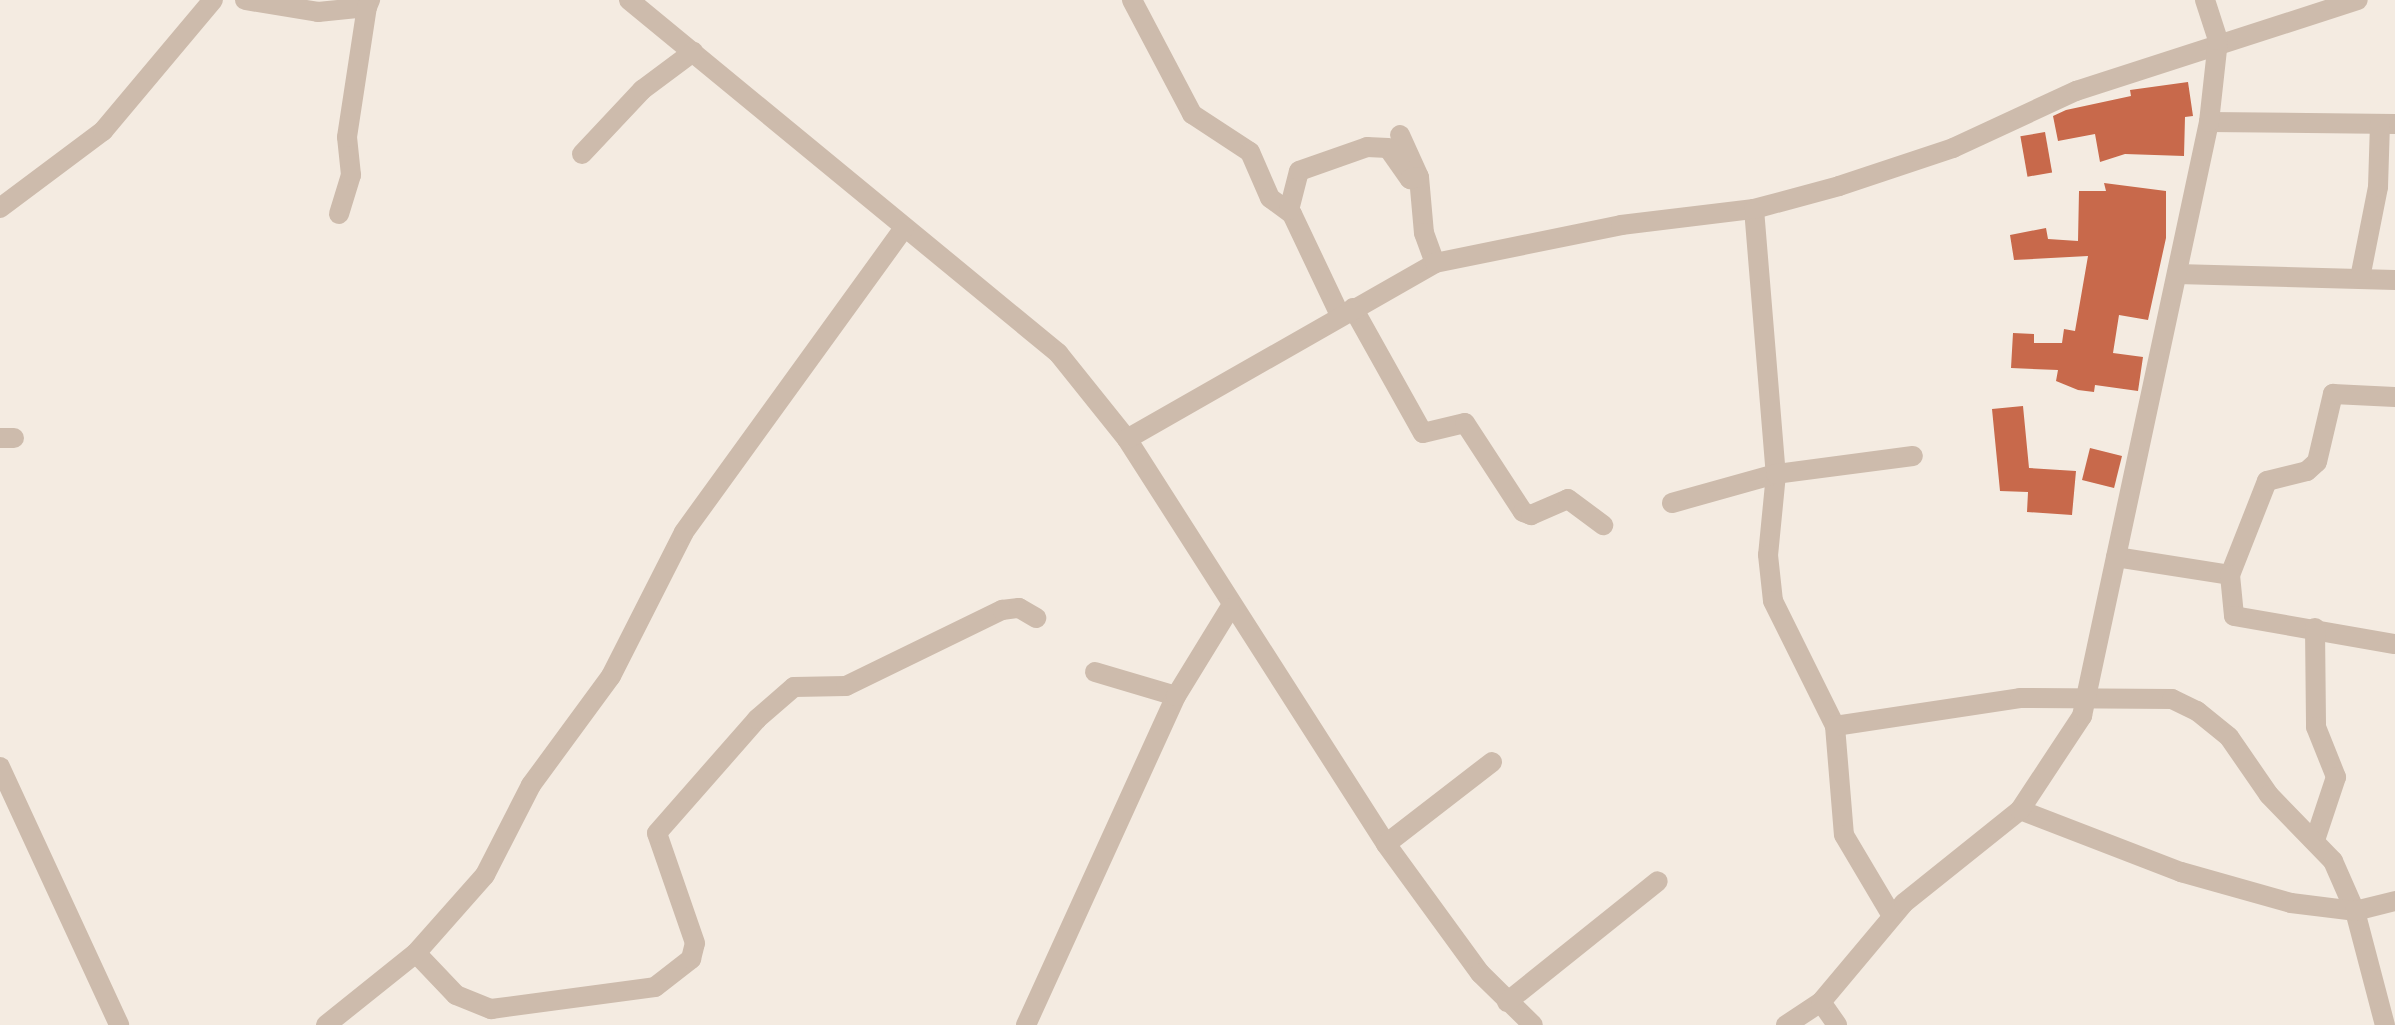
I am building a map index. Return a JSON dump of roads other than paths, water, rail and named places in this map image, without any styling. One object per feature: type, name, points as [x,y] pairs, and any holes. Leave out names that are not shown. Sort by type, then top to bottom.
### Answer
[{"type":"street","points":[[0,208],[103,131],[213,0]]},
{"type":"street","points":[[245,0],[318,12],[369,3],[347,137],[351,175],[339,214]]},
{"type":"street","points":[[629,0],[1058,353],[1127,439],[1230,608],[1386,844],[1507,1002],[1533,1025]]},
{"type":"street","points":[[1132,0],[1192,114],[1239,141],[1270,198],[1289,210],[1346,312],[1423,433],[1465,423],[1523,512],[1531,515],[1568,499],[1603,525]]},
{"type":"street","points":[[1786,1025],[1821,1002],[1892,916],[2020,810],[2085,702],[2209,122],[2218,40],[2205,0]]},
{"type":"street","points":[[1127,439],[1435,263],[1621,225],[1754,209],[1953,148],[2076,91],[2218,40],[2358,0]]},
{"type":"street","points":[[582,154],[642,90],[693,52]]},
{"type":"street","points":[[2209,122],[2388,124],[2360,278]]},
{"type":"street","points":[[1400,135],[1419,177],[1424,233],[1435,263]]},
{"type":"street","points":[[1289,210],[1299,171],[1367,147],[1388,148],[1405,175],[1419,177]]},
{"type":"street","points":[[1754,209],[1776,474],[1768,555],[1773,601],[1835,726],[1841,827],[1892,916]]},
{"type":"street","points":[[326,1025],[416,953],[485,875],[531,785],[611,676],[684,532],[904,228]]},
{"type":"street","points":[[2177,274],[2395,280]]},
{"type":"street","points":[[2395,397],[2333,394],[2317,462],[2307,471],[2267,481],[2230,575],[2234,616],[2395,644]]},
{"type":"street","points":[[1672,503],[1776,474],[1913,456]]},
{"type":"street","points":[[2116,557],[2230,575]]},
{"type":"street","points":[[416,953],[456,995],[491,1009],[655,987],[691,959],[695,943],[657,833],[757,719],[794,687],[846,686],[1002,610],[1019,608],[1036,618]]},
{"type":"street","points":[[1026,1025],[1176,696],[1230,608]]},
{"type":"street","points":[[2315,628],[2316,727],[2336,777],[2316,837]]},
{"type":"street","points":[[1095,672],[1176,696]]},
{"type":"street","points":[[1835,726],[2020,698],[2085,702],[2172,699],[2197,711],[2229,737],[2269,795],[2316,837],[2355,911],[2385,1025]]},
{"type":"street","points":[[1386,844],[1492,762]]},
{"type":"street","points":[[0,767],[119,1025]]},
{"type":"street","points":[[2020,810],[2181,872],[2291,903],[2355,911],[2395,901]]},
{"type":"street","points":[[1507,1002],[1658,881]]},
{"type":"street","points":[[1821,1002],[1837,1025]]}]
